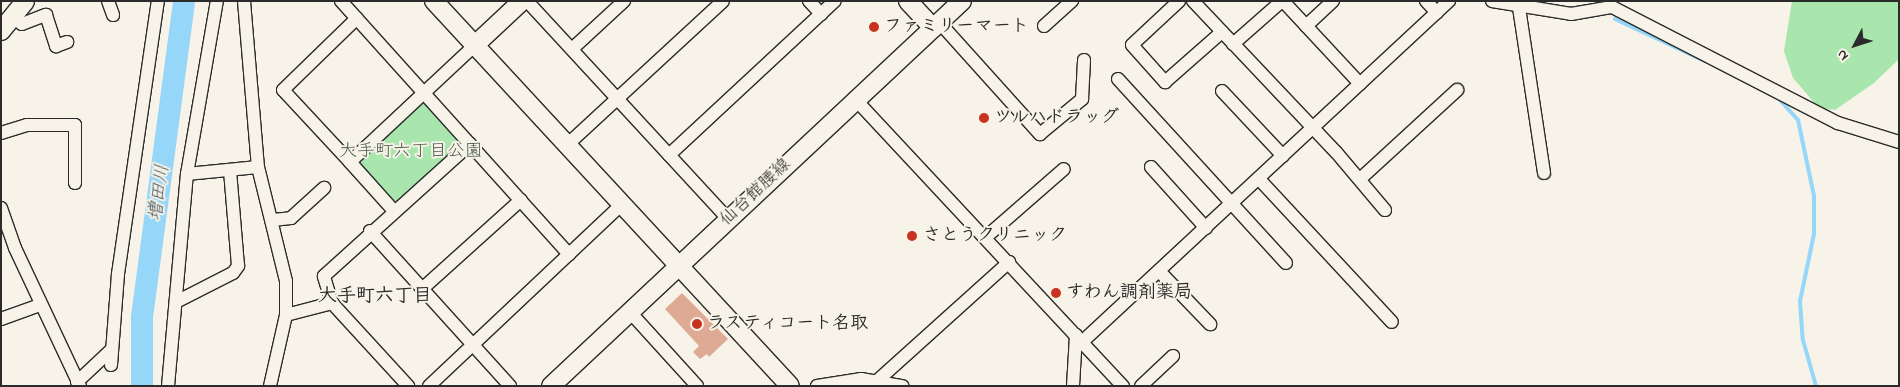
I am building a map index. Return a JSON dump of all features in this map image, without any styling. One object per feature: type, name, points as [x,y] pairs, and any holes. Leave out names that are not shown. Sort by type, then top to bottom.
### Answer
[{"type":"street","points":[[1,31],[25,1]]},
{"type":"street","points":[[108,1],[113,15]]},
{"type":"street","points":[[110,365],[118,274],[158,1]]},
{"type":"street","points":[[168,386],[187,174],[217,1]]},
{"type":"street","points":[[244,1],[258,167],[273,220],[286,281],[286,315],[270,386]]},
{"type":"street","points":[[341,1],[569,254]]},
{"type":"street","points":[[434,1],[790,386]]},
{"type":"street","points":[[350,162],[522,1]]},
{"type":"street","points":[[527,1],[728,219]]},
{"type":"street","points":[[572,49],[624,1]]},
{"type":"street","points":[[568,145],[723,1]]},
{"type":"street","points":[[809,1],[821,14]]},
{"type":"street","points":[[669,155],[835,1]]},
{"type":"street","points":[[908,1],[936,25],[1040,134],[1082,99],[1084,60]]},
{"type":"street","name":"仙台館腰線","points":[[551,386],[855,99],[962,1]]},
{"type":"street","points":[[1044,26],[1072,1]]},
{"type":"street","points":[[1179,1],[1132,45],[1165,82],[1222,32]]},
{"type":"street","points":[[1193,1],[1313,127],[1385,210]]},
{"type":"street","points":[[1233,44],[1282,1],[1360,84]]},
{"type":"street","points":[[1306,26],[1334,1]]},
{"type":"street","points":[[1426,1],[1437,13]]},
{"type":"street","points":[[1073,386],[1079,338],[1206,228],[1450,1]]},
{"type":"street","points":[[1492,1],[1518,3],[1571,14],[1612,7],[1838,123],[1899,142]]},
{"type":"street","points":[[1518,3],[1544,173]]},
{"type":"street","points":[[12,17],[22,24],[46,15],[56,46]]},
{"type":"street","points":[[357,18],[283,90],[394,211]]},
{"type":"street","points":[[1118,79],[1286,263]]},
{"type":"street","points":[[1360,179],[1458,90]]},
{"type":"street","points":[[1222,91],[1283,156]]},
{"type":"street","points":[[855,99],[986,237],[1123,386]]},
{"type":"street","points":[[1,132],[28,125],[75,125],[75,183]]},
{"type":"street","points":[[408,386],[332,302],[324,276],[370,231],[470,144]]},
{"type":"street","points":[[187,174],[258,167]]},
{"type":"street","points":[[1152,167],[1206,228]]},
{"type":"street","points":[[986,237],[1064,169]]},
{"type":"street","points":[[176,302],[233,273],[238,266],[230,170]]},
{"type":"street","points":[[1259,179],[1392,322]]},
{"type":"street","points":[[273,220],[290,218],[324,188]]},
{"type":"street","points":[[422,289],[521,200]]},
{"type":"street","points":[[429,386],[622,204]]},
{"type":"street","points":[[1,208],[40,304],[78,384],[112,350]]},
{"type":"street","points":[[370,231],[510,386]]},
{"type":"street","points":[[877,381],[1009,262]]},
{"type":"street","points":[[1159,270],[1210,324]]},
{"type":"street","points":[[286,315],[332,302]]},
{"type":"street","points":[[1,320],[40,304]]},
{"type":"street","points":[[630,312],[697,386]]},
{"type":"street","points":[[1141,386],[1173,356]]},
{"type":"street","points":[[817,386],[861,379],[902,386]]},
{"type":"green space","points":[[1792,1],[1899,1],[1899,59],[1874,83],[1835,110],[1819,108],[1793,78],[1784,51]]},
{"type":"green space","name":"大手町六丁目公園","points":[[420,104],[428,104],[458,139],[458,147],[398,201],[392,201],[359,162]]},
{"type":"building","name":"ラスティコート名取","points":[[682,293],[728,339],[709,357],[707,354],[700,359],[693,352],[699,346],[665,309]]},
{"type":"waterway","name":"増田川","points":[[142,386],[142,317],[184,1]]},
{"type":"waterway","points":[[1615,19],[1705,61]]},
{"type":"waterway","points":[[1780,100],[1798,120],[1814,196],[1814,234],[1800,301],[1803,340],[1816,386]]},
{"type":"place","name":"ファミリーマート","points":[[874,27]]},
{"type":"place","name":"ツルハドラッグ","points":[[984,118]]},
{"type":"place","name":"さとうクリニック","points":[[912,236]]},
{"type":"place","name":"すわん調剤薬局","points":[[1056,293]]},
{"type":"place","name":"ラスティコート名取","points":[[697,324]]},
{"type":"district","name":"大手町六丁目","points":[[375,297]]}]
